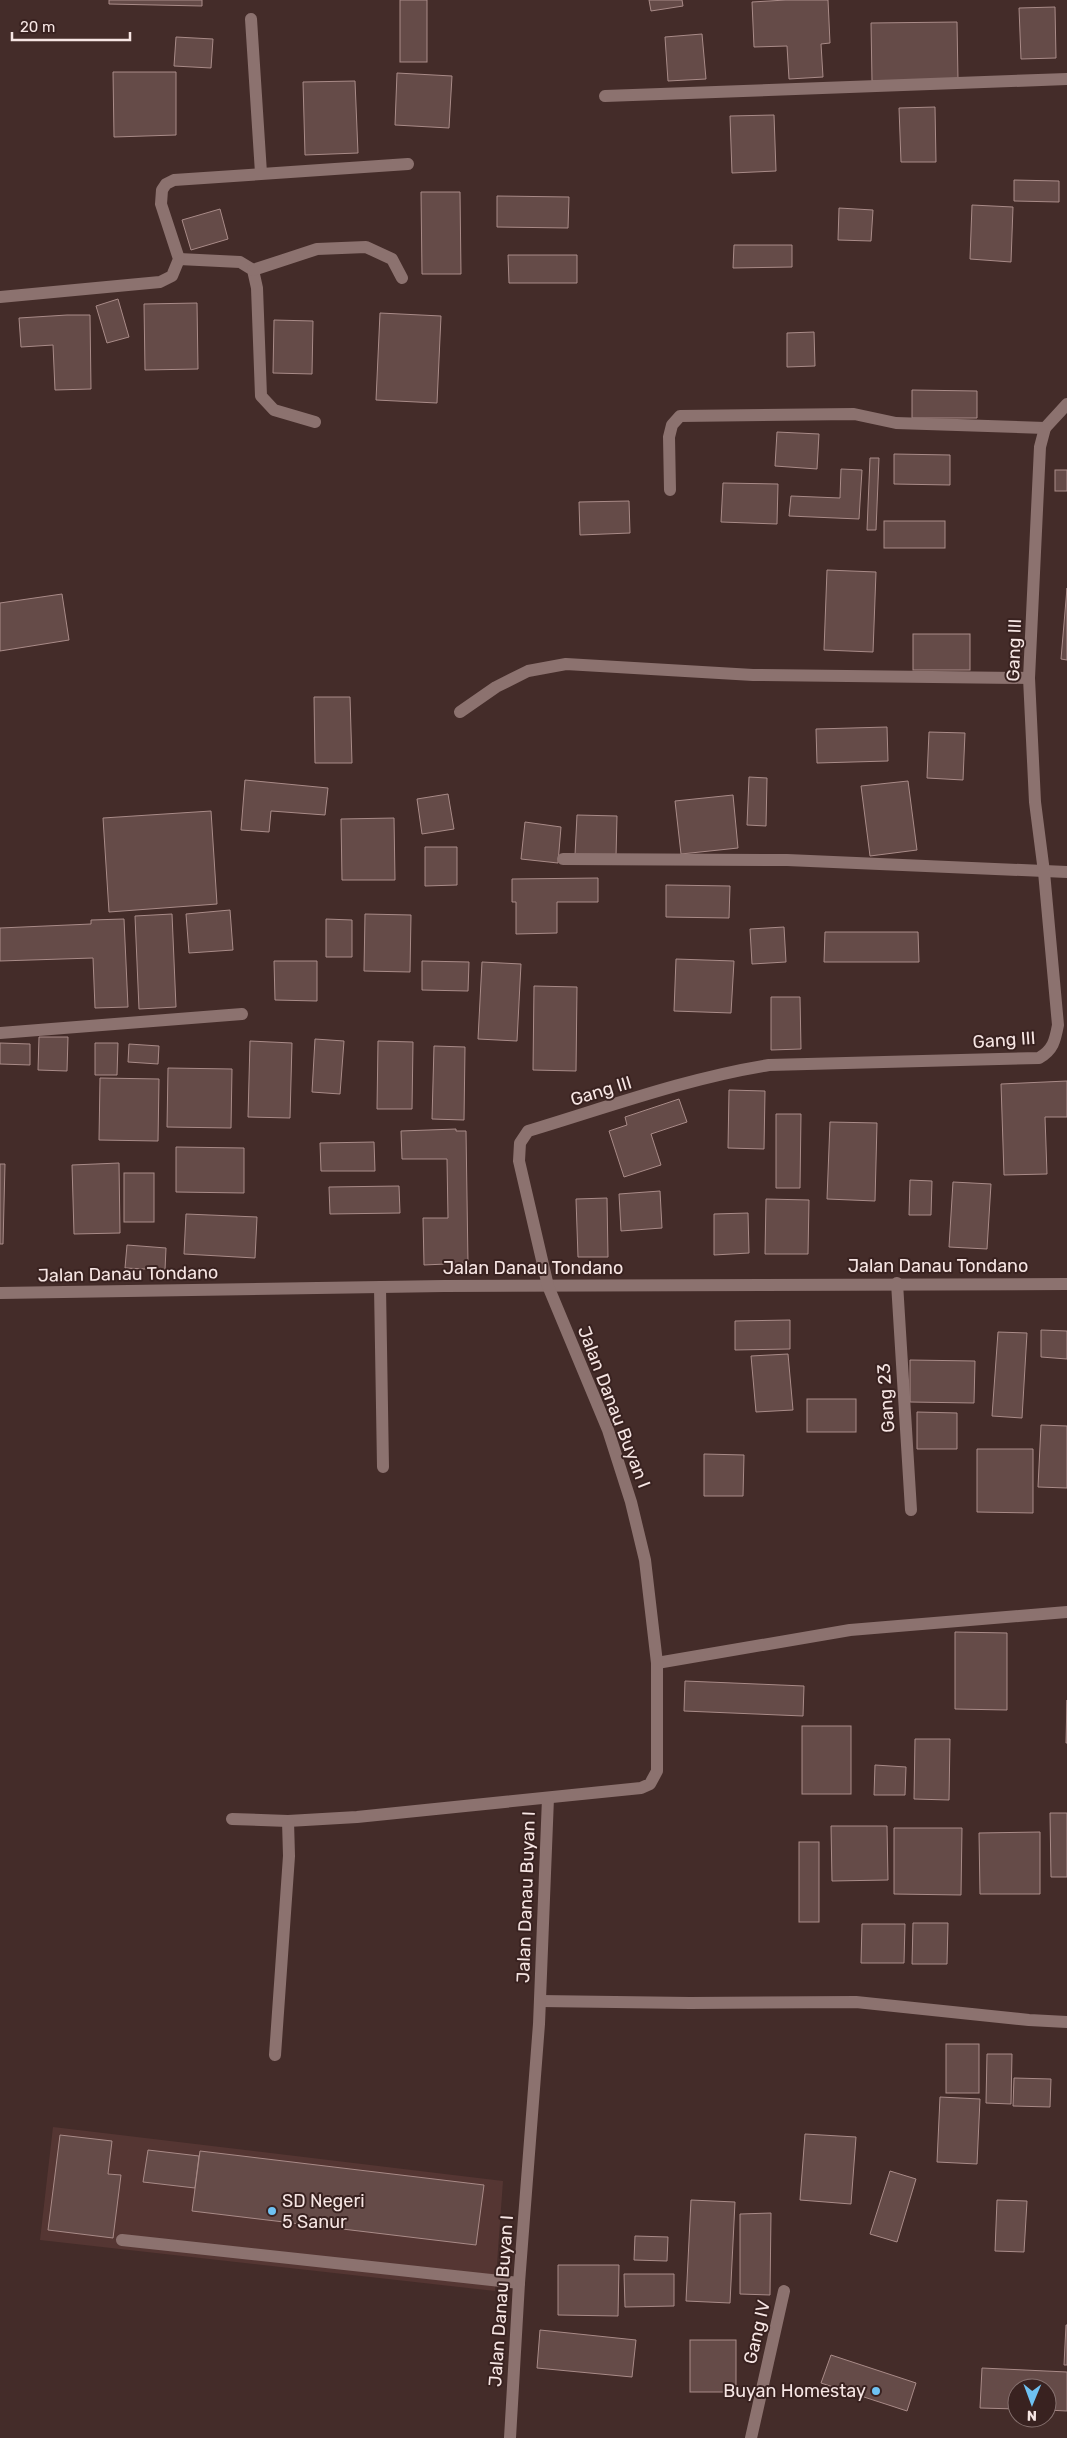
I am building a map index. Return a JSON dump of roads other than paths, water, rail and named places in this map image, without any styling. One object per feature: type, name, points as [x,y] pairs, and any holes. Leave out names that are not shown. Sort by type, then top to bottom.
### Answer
[{"type":"street","points":[[251,19],[261,174]]},
{"type":"street","points":[[605,96],[1067,79]]},
{"type":"street","points":[[0,297],[160,282],[172,276],[180,259],[161,204],[162,190],[166,184],[174,180],[408,164]]},
{"type":"street","points":[[253,270],[317,249],[366,247],[392,258],[402,278]]},
{"type":"street","points":[[180,259],[240,262],[253,270],[257,288],[262,396],[274,410],[315,422]]},
{"type":"street","points":[[670,490],[670,438],[672,425],[680,416],[854,414],[896,422],[1045,428],[1067,404]]},
{"type":"street","name":"Gang III","points":[[548,1286],[519,1161],[520,1143],[528,1131],[686,1083],[729,1072],[770,1065],[1039,1058],[1049,1052],[1055,1043],[1058,1025],[1044,872],[1035,802],[1029,678],[1040,446],[1045,428]]},
{"type":"street","points":[[460,712],[496,688],[528,671],[566,664],[753,675],[1029,678]]},
{"type":"street","points":[[563,859],[787,860],[1067,872]]},
{"type":"street","points":[[0,1032],[242,1014]]},
{"type":"street","name":"Jalan Danau Tondano","points":[[0,1293],[380,1287],[897,1283],[1067,1284]]},
{"type":"street","name":"Gang 23","points":[[897,1283],[911,1510]]},
{"type":"street","name":"Jalan Danau Buyan I","points":[[510,2438],[518,2283],[540,2001],[548,1798],[641,1788],[654,1778],[657,1771],[657,1663],[645,1560],[631,1502],[608,1430],[548,1286]]},
{"type":"street","points":[[380,1287],[383,1467]]},
{"type":"street","points":[[657,1663],[850,1630],[1067,1612]]},
{"type":"street","points":[[232,1819],[288,1821],[357,1817],[548,1798]]},
{"type":"street","points":[[275,2055],[288,1856],[288,1821]]},
{"type":"street","points":[[540,2001],[690,2003],[856,2002],[1029,2020],[1067,2022]]},
{"type":"street","points":[[122,2240],[518,2283]]},
{"type":"street","name":"Gang IV","points":[[751,2438],[784,2291]]},
{"type":"place","name":"SD Negeri 5 Sanur","points":[[272,2211]]},
{"type":"place","name":"Buyan Homestay","points":[[876,2391]]}]
